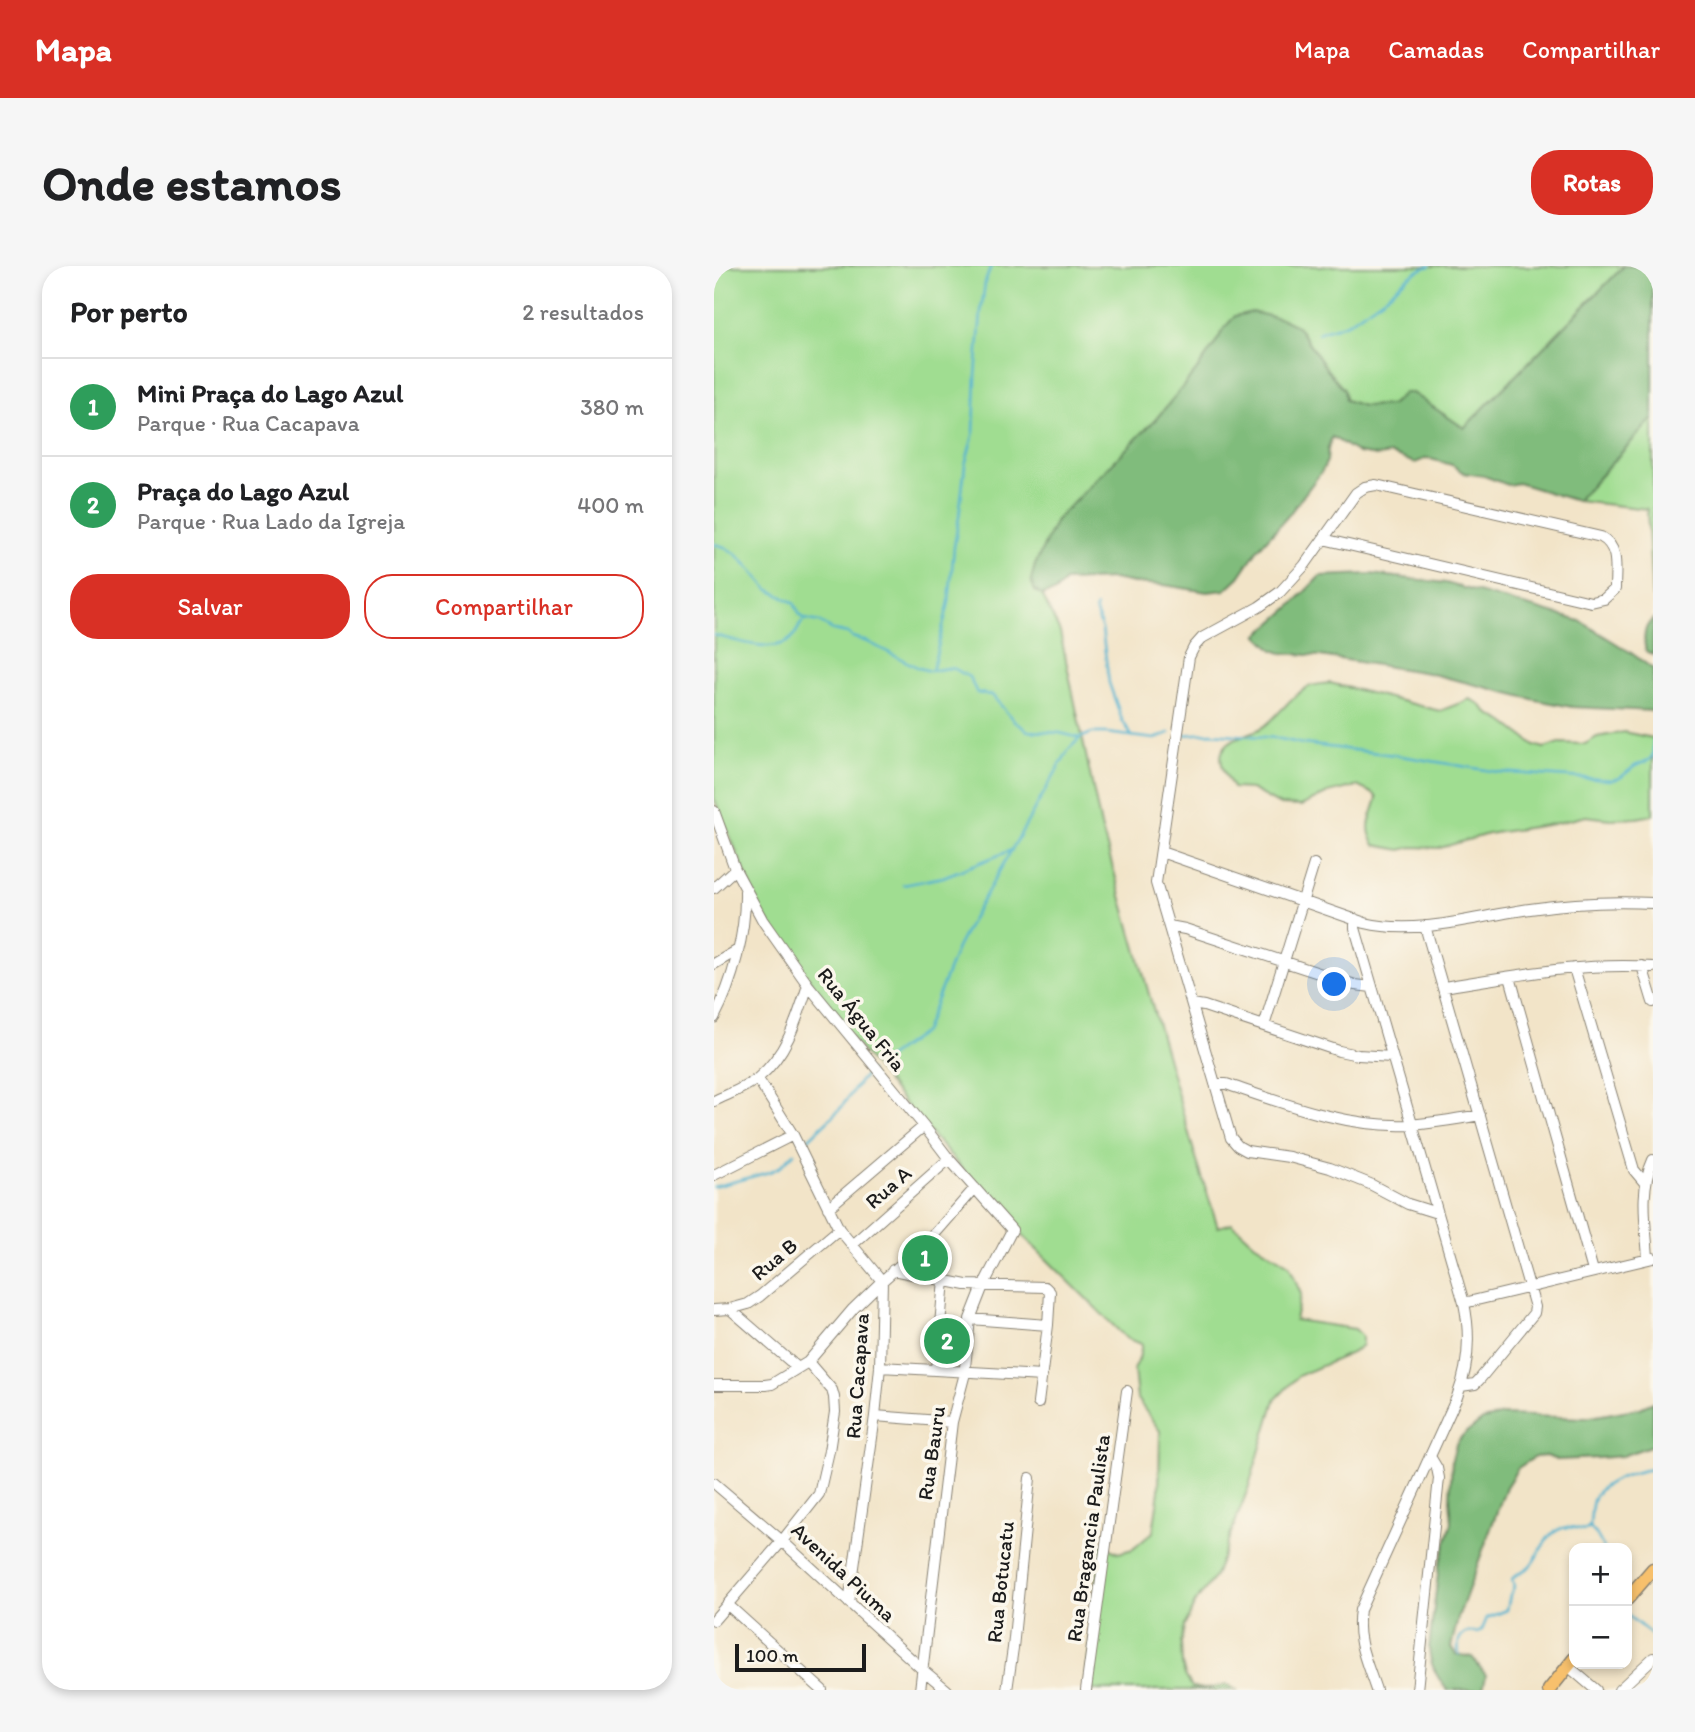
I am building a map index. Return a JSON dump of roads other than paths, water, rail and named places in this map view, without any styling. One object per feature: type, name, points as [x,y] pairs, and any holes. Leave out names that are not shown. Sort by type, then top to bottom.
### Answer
[{"type":"main road","points":[[1632,1594],[1652,1572]]},
{"type":"main road","points":[[1549,1690],[1569,1665]]},
{"type":"street","points":[[1323,540],[1586,602],[1604,599],[1615,589],[1614,550],[1609,542],[1601,537],[1376,485],[1365,487],[1356,492],[1304,566],[1280,592],[1259,607],[1202,638],[1189,657],[1156,883],[1229,1133],[1234,1143],[1242,1149],[1330,1168],[1370,1184],[1408,1204],[1437,1213]]},
{"type":"street","name":"Rua Água Fria","points":[[714,811],[735,869],[763,921],[808,985],[949,1159],[1012,1230]]},
{"type":"street","points":[[1161,852],[1355,919],[1386,927],[1425,926],[1559,905],[1653,903]]},
{"type":"street","points":[[1264,1026],[1314,864]]},
{"type":"street","points":[[714,888],[735,869]]},
{"type":"street","points":[[714,1018],[725,996],[738,950],[745,887]]},
{"type":"street","points":[[1355,919],[1355,928],[1464,1303],[1468,1327],[1468,1352],[1461,1386],[1431,1458],[1360,1610],[1360,1642],[1376,1690]]},
{"type":"street","points":[[1169,926],[1355,985],[1372,987]]},
{"type":"street","points":[[1425,926],[1535,1307],[1534,1312],[1479,1380],[1475,1384],[1461,1386]]},
{"type":"street","points":[[714,964],[738,950]]},
{"type":"street","points":[[1443,987],[1574,968],[1617,965],[1648,967],[1653,1002]]},
{"type":"street","points":[[1574,968],[1634,1170],[1645,1183]]},
{"type":"street","points":[[1510,977],[1593,1271]]},
{"type":"street","points":[[714,1101],[758,1079],[778,1058],[793,1031],[808,985]]},
{"type":"street","points":[[1192,1004],[1339,1051],[1392,1057]]},
{"type":"street","points":[[758,1079],[793,1135],[839,1229],[882,1281]]},
{"type":"street","points":[[1215,1084],[1226,1084],[1329,1116],[1362,1122],[1412,1125],[1480,1115]]},
{"type":"street","points":[[828,1208],[924,1126]]},
{"type":"street","points":[[714,1175],[793,1135]]},
{"type":"street","name":"Rua A","points":[[852,1244],[949,1159]]},
{"type":"street","points":[[1464,1303],[1650,1258],[1645,1183],[1653,1160]]},
{"type":"street","points":[[714,1385],[772,1384],[808,1362],[853,1310],[893,1270],[932,1237],[975,1188]]},
{"type":"street","name":"Rua B","points":[[730,1309],[748,1304],[760,1296],[839,1229]]},
{"type":"street","name":"Rua Bauru","points":[[920,1690],[952,1422],[964,1372],[970,1319],[983,1286],[1012,1230]]},
{"type":"street","points":[[893,1270],[966,1285],[1045,1287],[1050,1292],[1038,1403]]},
{"type":"street","points":[[936,1370],[944,1280]]},
{"type":"street","name":"Rua Cacapava","points":[[849,1604],[875,1416],[880,1367],[882,1281]]},
{"type":"street","points":[[714,1310],[730,1309],[798,1368]]},
{"type":"street","points":[[970,1319],[1048,1325]]},
{"type":"street","points":[[714,1620],[782,1541],[819,1494],[824,1481],[835,1412],[832,1390],[808,1362]]},
{"type":"street","points":[[880,1367],[1042,1376]]},
{"type":"street","name":"Rua Bragancia Paulista","points":[[1086,1690],[1127,1391]]},
{"type":"street","points":[[875,1416],[952,1422]]},
{"type":"street","points":[[1417,1690],[1439,1478],[1431,1458]]},
{"type":"street","name":"Rua Botucatu","points":[[1007,1690],[1030,1478]]},
{"type":"street","name":"Avenida Piuma","points":[[716,1490],[782,1541],[947,1690]]},
{"type":"street","points":[[728,1605],[822,1690]]},
{"type":"street","points":[[1619,1690],[1653,1658]]},
{"type":"street","points":[[1577,1669],[1596,1690]]},
{"type":"waterway","points":[[932,671],[949,602],[965,465],[974,432],[981,312],[985,283],[991,266]]},
{"type":"waterway","points":[[1318,333],[1349,322],[1412,275],[1430,266]]},
{"type":"waterway","points":[[714,544],[737,555],[768,589],[794,603],[805,619],[848,633],[919,668],[930,671],[955,669],[969,677],[977,693],[992,695],[1014,721],[1028,731],[1060,733],[1080,738]]},
{"type":"waterway","points":[[1096,607],[1102,629],[1109,683],[1122,720],[1132,736]]},
{"type":"waterway","points":[[714,635],[754,645],[775,645],[792,638],[805,619]]},
{"type":"waterway","points":[[880,1063],[924,1032],[957,948],[1069,749],[1080,738],[1092,733],[1155,739],[1169,733]]},
{"type":"waterway","points":[[1181,735],[1211,733],[1276,738],[1498,772],[1612,780],[1649,760],[1653,755],[1653,742]]},
{"type":"waterway","points":[[903,885],[943,877],[1012,850]]},
{"type":"waterway","points":[[804,1143],[840,1109],[870,1071]]},
{"type":"waterway","points":[[714,1187],[769,1172],[780,1167],[794,1153]]},
{"type":"waterway","points":[[1589,1527],[1593,1501],[1598,1492],[1620,1478],[1653,1469]]},
{"type":"waterway","points":[[1459,1654],[1458,1643],[1461,1636],[1478,1633],[1487,1618],[1507,1610],[1514,1587],[1512,1579],[1530,1566],[1554,1532],[1570,1527],[1584,1530],[1589,1527]]},
{"type":"waterway","points":[[1589,1527],[1601,1543]]},
{"type":"waterway","points":[[1632,1619],[1653,1636]]},
{"type":"place","name":"Mini Praça do Lago Azul","points":[[925,1258]]},
{"type":"place","name":"Praça do Lago Azul","points":[[947,1341]]}]
